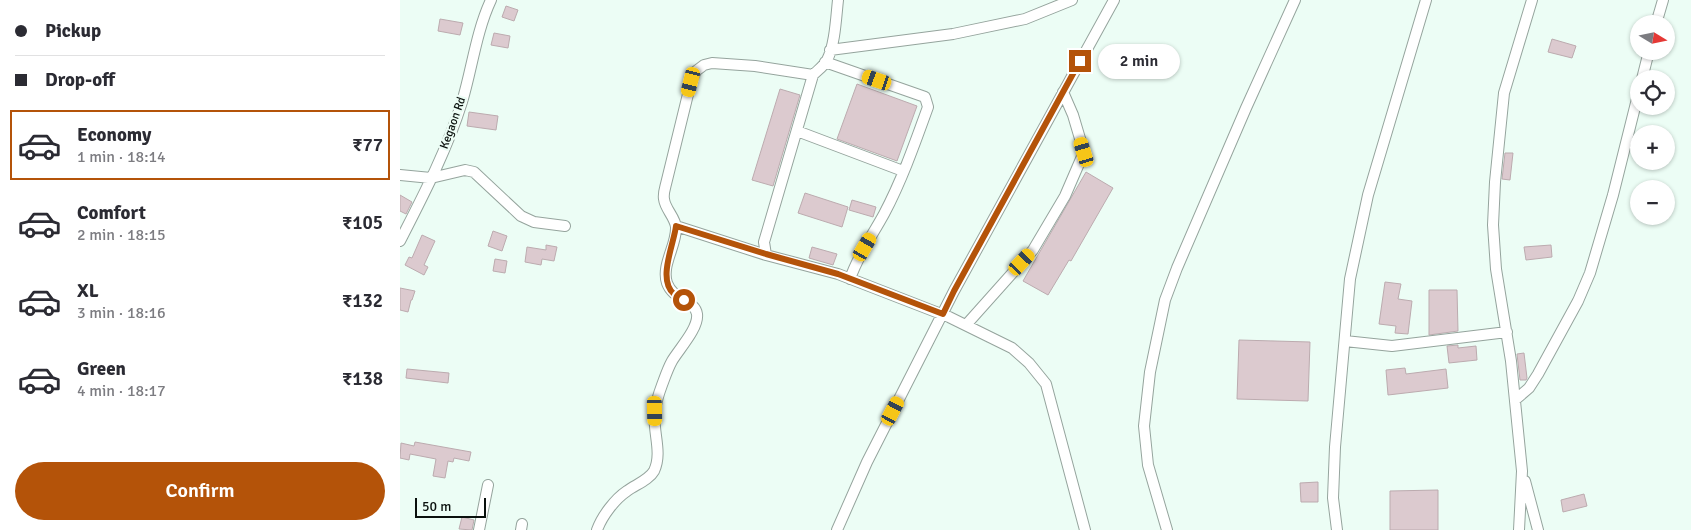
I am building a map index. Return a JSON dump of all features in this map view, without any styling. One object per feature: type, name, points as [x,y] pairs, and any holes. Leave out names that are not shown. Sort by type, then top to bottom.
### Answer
[{"type":"street","points":[[766,254],[764,242],[797,132],[798,121],[813,75],[825,62],[830,50],[838,0]]},
{"type":"street","points":[[830,50],[952,34],[1025,19],[1072,0]]},
{"type":"street","points":[[836,530],[867,462],[954,291],[1114,0]]},
{"type":"street","points":[[1167,530],[1148,465],[1144,426],[1150,372],[1165,300],[1177,268],[1295,0]]},
{"type":"street","points":[[1337,530],[1333,498],[1334,447],[1350,279],[1368,195],[1426,0]]},
{"type":"street","points":[[1519,530],[1522,471],[1507,332],[1496,269],[1493,225],[1495,182],[1504,93],[1532,0]]},
{"type":"street","points":[[1659,15],[1663,0]]},
{"type":"street","name":"Kegaon Rd","points":[[400,241],[449,138],[462,101],[490,1]]},
{"type":"street","points":[[825,62],[925,97],[928,107],[884,214],[855,264],[850,279]]},
{"type":"street","points":[[597,530],[610,509],[625,492],[653,473],[657,463],[658,450],[655,435],[655,411],[662,385],[672,361],[691,333],[696,321],[697,314],[692,304],[672,294],[666,281],[666,271],[676,226],[664,198],[691,82],[696,71],[704,65],[712,63],[755,66],[813,75]]},
{"type":"street","points":[[966,325],[1033,250],[1065,196],[1084,152],[1073,115],[1063,92]]},
{"type":"street","points":[[1515,400],[1529,388],[1538,374],[1578,301],[1590,273],[1613,195],[1633,115]]},
{"type":"street","points":[[797,132],[903,170]]},
{"type":"street","points":[[400,175],[431,178],[465,170],[474,172],[521,216],[534,222],[565,226]]},
{"type":"street","points":[[676,226],[850,279],[943,314],[1012,348],[1046,384],[1085,530]]},
{"type":"street","points":[[1345,341],[1392,346],[1507,332]]},
{"type":"street","points":[[1522,471],[1538,530]]},
{"type":"street","points":[[479,530],[488,485]]},
{"type":"building","points":[[506,6],[518,10],[514,21],[502,17]]},
{"type":"building","points":[[440,19],[463,23],[460,35],[438,31]]},
{"type":"building","points":[[494,33],[510,36],[508,48],[491,45]]},
{"type":"building","points":[[1552,39],[1576,46],[1572,58],[1548,52]]},
{"type":"building","points":[[857,84],[917,106],[897,161],[837,139]]},
{"type":"building","points":[[780,89],[800,95],[773,186],[752,180]]},
{"type":"building","points":[[469,112],[498,116],[496,130],[467,126]]},
{"type":"building","points":[[1505,153],[1513,153],[1510,180],[1502,179]]},
{"type":"building","points":[[1086,172],[1113,188],[1071,261],[1069,260],[1048,295],[1023,281]]},
{"type":"building","points":[[805,193],[848,207],[842,227],[798,213]]},
{"type":"building","points":[[400,195],[412,202],[406,214],[400,211]]},
{"type":"building","points":[[852,200],[876,207],[873,217],[849,210]]},
{"type":"building","points":[[493,231],[507,236],[502,251],[488,246]]},
{"type":"building","points":[[422,235],[435,241],[424,265],[428,267],[424,275],[405,265],[409,257],[412,258]]},
{"type":"building","points":[[546,245],[557,247],[554,261],[542,259],[541,265],[525,262],[527,247],[546,250]]},
{"type":"building","points":[[1551,245],[1552,257],[1526,260],[1524,247]]},
{"type":"building","points":[[812,247],[837,254],[833,265],[809,258]]},
{"type":"building","points":[[495,259],[507,261],[505,273],[493,271]]},
{"type":"building","points":[[1385,282],[1401,284],[1398,299],[1412,301],[1408,334],[1395,333],[1396,326],[1379,324]]},
{"type":"building","points":[[400,288],[415,291],[408,312],[400,310]]},
{"type":"building","points":[[1429,290],[1457,290],[1458,331],[1429,335]]},
{"type":"building","points":[[1239,340],[1310,342],[1308,401],[1237,399]]},
{"type":"building","points":[[1458,345],[1458,348],[1476,346],[1477,360],[1449,363],[1447,346]]},
{"type":"building","points":[[1524,353],[1527,378],[1526,380],[1520,380],[1517,354]]},
{"type":"building","points":[[1405,368],[1406,374],[1446,369],[1448,388],[1388,395],[1386,370]]},
{"type":"building","points":[[407,369],[449,373],[448,383],[406,378]]},
{"type":"building","points":[[415,442],[471,452],[469,461],[454,458],[453,462],[448,461],[445,478],[433,476],[436,459],[410,454],[409,460],[400,458],[401,443],[414,446]]},
{"type":"building","points":[[1318,482],[1318,502],[1301,502],[1300,483]]},
{"type":"building","points":[[1438,490],[1438,530],[1390,530],[1390,491]]},
{"type":"building","points":[[1584,494],[1587,506],[1563,512],[1561,500]]},
{"type":"building","points":[[462,517],[474,520],[472,530],[459,529]]},
{"type":"route","points":[[684,300],[672,294],[666,281],[666,271],[676,226],[838,274],[943,314],[1080,61]]}]
